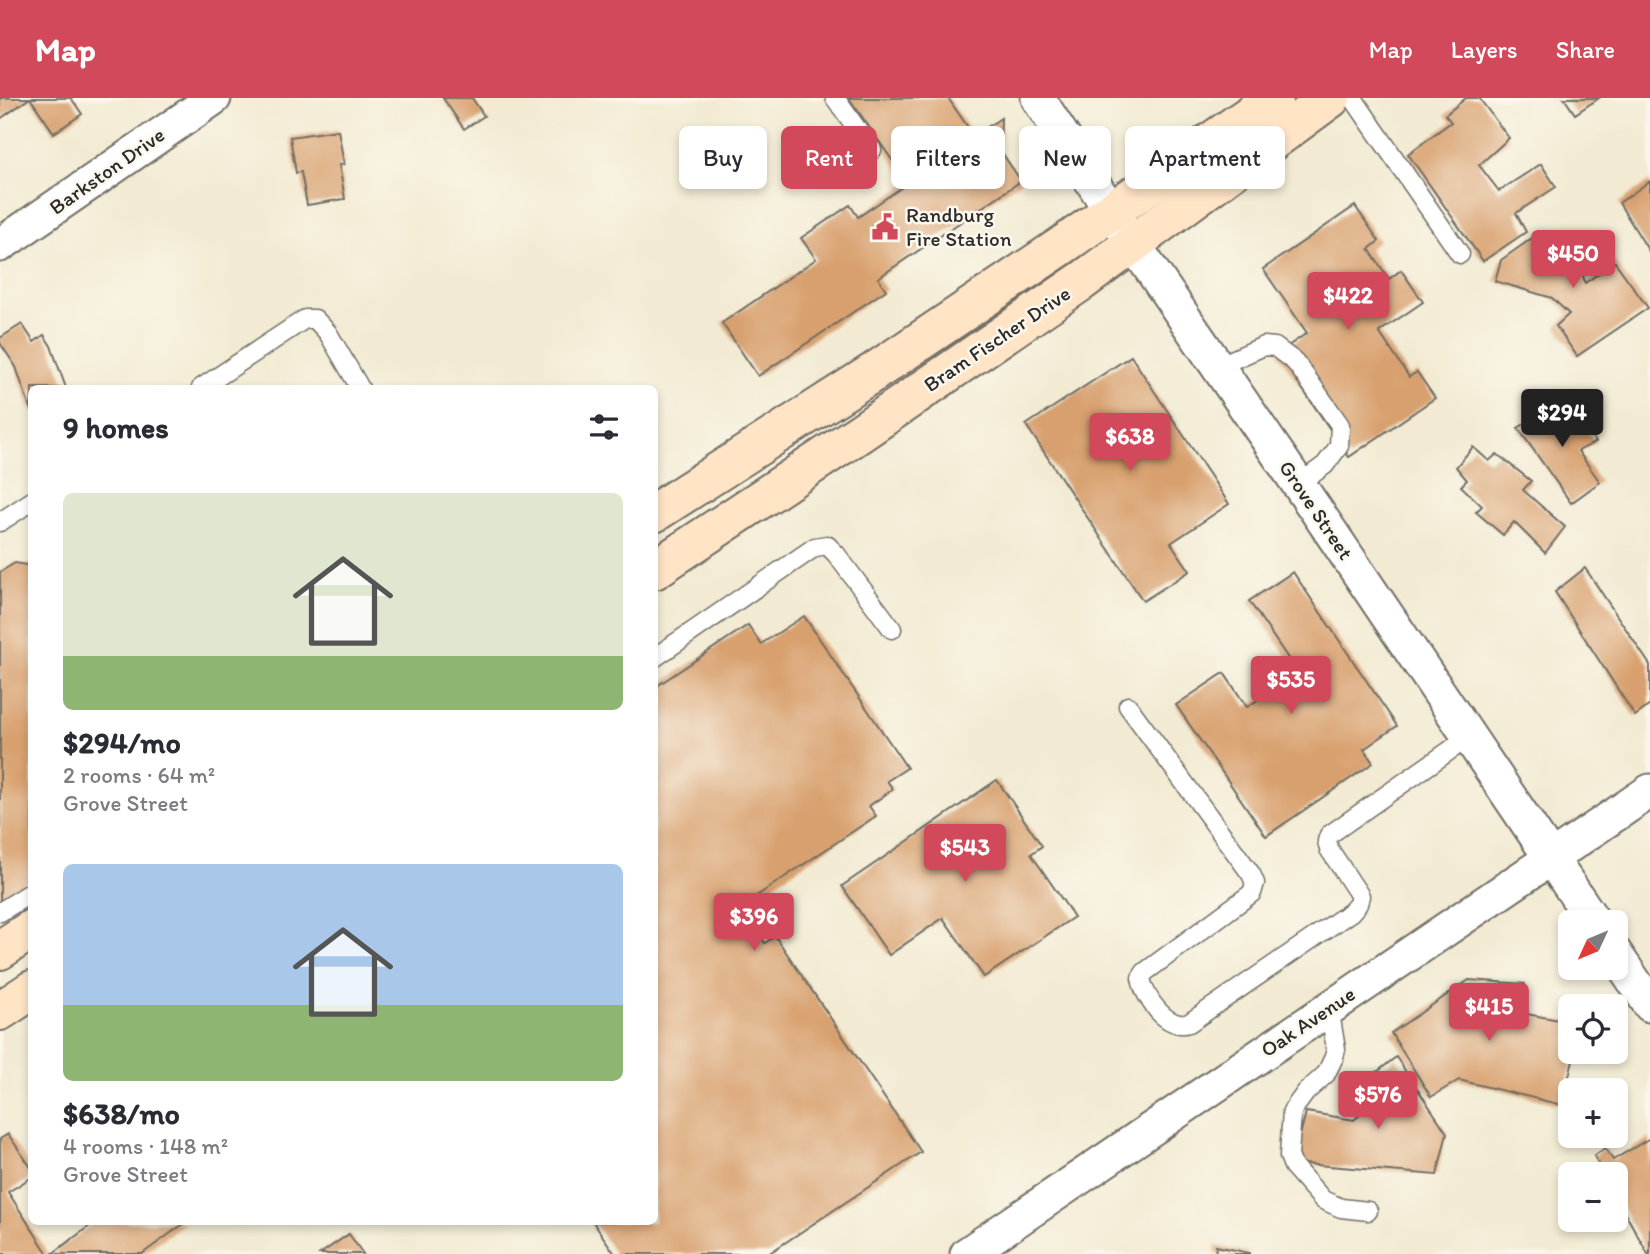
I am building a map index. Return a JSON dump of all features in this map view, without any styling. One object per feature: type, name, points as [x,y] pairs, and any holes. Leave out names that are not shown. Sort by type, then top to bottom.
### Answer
[{"type":"main road","name":"Bram Fischer Drive","points":[[658,510],[874,372],[1274,98]]},
{"type":"main road","name":"Bram Fischer Drive","points":[[658,567],[860,433],[1134,244],[1331,98]]},
{"type":"main road","points":[[0,950],[28,932]]},
{"type":"main road","points":[[0,1011],[28,993]]},
{"type":"street","name":"Barkston Drive","points":[[0,245],[214,98]]},
{"type":"street","name":"Grove Street","points":[[1038,98],[1111,211],[1586,910]]},
{"type":"street","name":"Oak Avenue","points":[[967,1254],[1650,791]]},
{"type":"street","points":[[1628,972],[1650,1005]]},
{"type":"lane","points":[[835,98],[855,126]]},
{"type":"lane","points":[[1353,98],[1460,254]]},
{"type":"lane","points":[[206,385],[305,319],[315,319],[328,333],[358,385]]},
{"type":"lane","points":[[1218,366],[1256,348],[1275,347],[1295,362],[1340,425],[1339,446],[1325,465],[1299,484]]},
{"type":"lane","points":[[0,522],[28,504]]},
{"type":"lane","points":[[658,655],[815,547],[827,545],[892,629]]},
{"type":"lane","points":[[1128,706],[1255,883],[1252,893],[1145,972],[1141,978],[1143,987],[1164,1018],[1177,1025],[1189,1023],[1351,912],[1358,904],[1360,896],[1329,849],[1329,835],[1469,737]]},
{"type":"lane","points":[[0,912],[28,894]]},
{"type":"lane","points":[[1329,1007],[1336,1049],[1334,1057],[1326,1074],[1306,1092],[1292,1111],[1289,1156],[1302,1178],[1323,1200],[1340,1208],[1368,1211]]},
{"type":"building","points":[[0,98],[30,98],[0,119]]},
{"type":"building","points":[[30,98],[71,98],[82,114],[54,133]]},
{"type":"building","points":[[443,98],[472,98],[484,116],[464,129]]},
{"type":"building","name":"Randburg Fire Station","points":[[849,98],[948,98],[967,126],[891,126],[891,159],[877,138],[877,126],[868,126]]},
{"type":"building","points":[[1466,98],[1479,98],[1509,138],[1479,165],[1499,191],[1541,164],[1556,187],[1516,213],[1526,232],[1483,261],[1408,154],[1451,122],[1445,115]]},
{"type":"building","points":[[1564,98],[1599,98],[1575,114]]},
{"type":"building","name":"Randburg Fire Station","points":[[1001,118],[1001,126],[989,126]]},
{"type":"building","points":[[338,130],[344,164],[339,165],[345,199],[307,205],[301,172],[296,173],[290,137]]},
{"type":"building","name":"Randburg Fire Station","points":[[1005,157],[1019,178],[1019,182],[878,278],[886,290],[758,376],[722,323],[816,259],[801,238],[850,205],[858,217],[899,189],[1005,189]]},
{"type":"building","points":[[1650,181],[1650,253],[1619,203]]},
{"type":"building","points":[[1355,206],[1379,241],[1369,249],[1389,279],[1401,270],[1423,302],[1379,332],[1409,377],[1417,372],[1435,398],[1349,457],[1278,353],[1307,333],[1263,269]]},
{"type":"building","points":[[1551,235],[1576,248],[1585,283],[1615,262],[1648,308],[1577,356],[1556,326],[1569,314],[1552,298],[1495,281],[1501,260],[1535,236]]},
{"type":"building","points":[[22,324],[34,342],[44,335],[51,346],[65,385],[28,385],[28,402],[16,367],[0,343],[0,338]]},
{"type":"building","points":[[1131,356],[1229,504],[1171,543],[1190,571],[1143,601],[1026,425]]},
{"type":"building","points":[[1562,401],[1596,442],[1578,451],[1600,482],[1571,503],[1518,428]]},
{"type":"building","points":[[1473,447],[1489,461],[1497,454],[1531,481],[1523,490],[1565,527],[1545,553],[1514,522],[1503,535],[1476,512],[1482,506],[1461,486],[1467,480],[1456,467]]},
{"type":"building","points":[[15,563],[28,565],[28,884],[0,902],[0,572]]},
{"type":"building","points":[[1585,568],[1650,665],[1650,705],[1635,716],[1555,592]]},
{"type":"building","points":[[1293,572],[1397,726],[1364,749],[1373,763],[1266,836],[1176,705],[1224,673],[1247,707],[1298,673],[1249,601]]},
{"type":"building","points":[[804,616],[907,768],[887,781],[893,789],[869,806],[876,816],[740,907],[765,943],[775,936],[921,1152],[768,1254],[615,1254],[595,1225],[658,1225],[658,685],[748,625],[761,644]]},
{"type":"building","points":[[997,780],[1042,846],[1031,854],[1074,917],[984,977],[943,918],[889,955],[842,886]]},
{"type":"building","points":[[1469,980],[1525,984],[1521,1013],[1558,1020],[1558,1064],[1572,1064],[1569,1078],[1558,1078],[1558,1104],[1459,1080],[1431,1097],[1391,1033]]},
{"type":"building","points":[[1396,1057],[1447,1133],[1437,1175],[1293,1163],[1306,1112],[1354,1120],[1377,1100],[1368,1079]]},
{"type":"building","points":[[8,1134],[28,1163],[28,1180],[8,1192],[48,1254],[0,1254],[0,1139]]},
{"type":"building","points":[[1650,1138],[1650,1254],[1628,1218],[1628,1162],[1597,1162],[1594,1156],[1605,1148],[1613,1160]]},
{"type":"building","points":[[91,1225],[182,1225],[142,1254],[52,1254]]},
{"type":"building","points":[[349,1234],[363,1254],[320,1254]]},
{"type":"building","points":[[1216,1246],[1250,1253],[1250,1254],[1215,1254]]},
{"type":"place","name":"Randburg Fire Station","points":[[885,227]]}]
